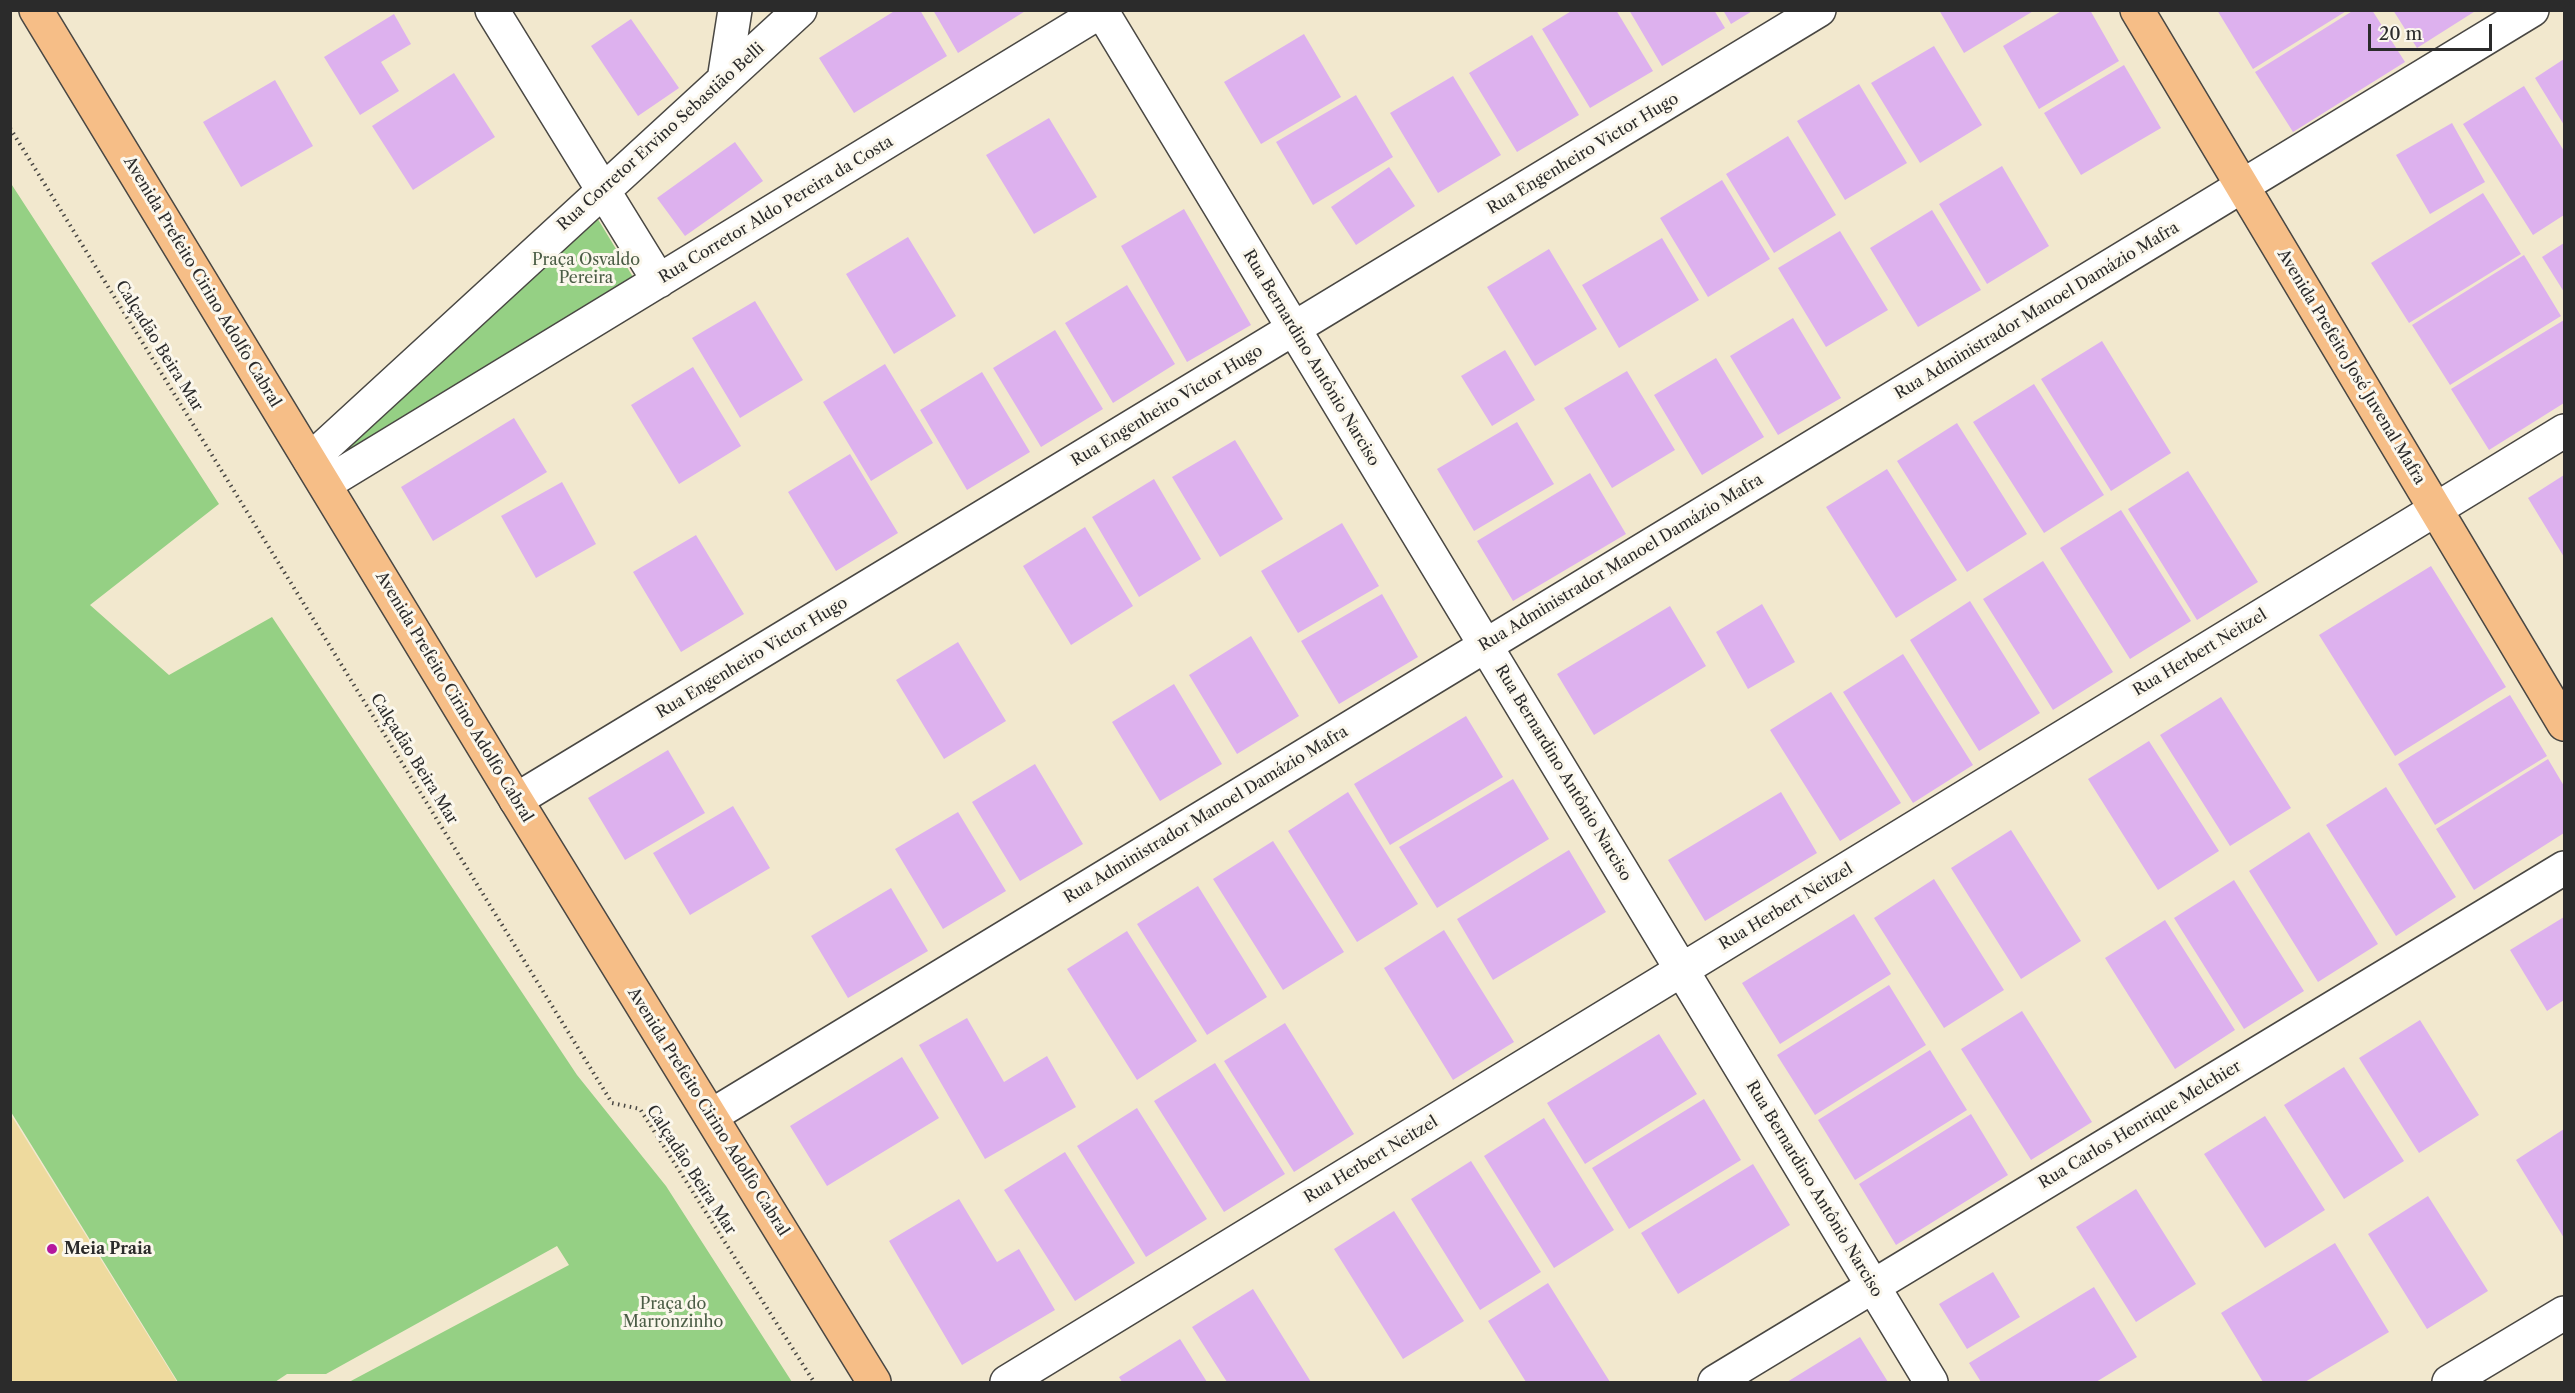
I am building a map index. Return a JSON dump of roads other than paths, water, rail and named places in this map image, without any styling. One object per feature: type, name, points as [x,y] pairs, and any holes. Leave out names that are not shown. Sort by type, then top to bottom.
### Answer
[{"type":"main road","name":"Avenida Prefeito Cirino Adolfo Cabral","points":[[36,10],[516,801],[874,1383]]},
{"type":"main road","name":"Avenida Prefeito José Juvenal Mafra","points":[[2137,10],[2565,724]]},
{"type":"street","points":[[492,10],[659,281]]},
{"type":"street","points":[[724,80],[735,10]]},
{"type":"street","name":"Rua Corretor Ervino Sebastião Belli","points":[[318,472],[603,190],[800,10]]},
{"type":"street","name":"Rua Engenheiro Victor Hugo","points":[[516,801],[1819,10]]},
{"type":"street","name":"Rua Administrador Manoel Damázio Mafra","points":[[711,1116],[2532,10]]},
{"type":"street","name":"Rua Corretor Aldo Pereira da Costa","points":[[318,472],[659,281],[1102,11]]},
{"type":"street","name":"Rua Bernardino Antônio Narciso","points":[[1102,11],[1931,1383]]},
{"type":"street","name":"Rua Herbert Neitzel","points":[[1007,1383],[2565,431]]},
{"type":"street","name":"Rua Carlos Henrique Melchier","points":[[1715,1383],[2565,868]]},
{"type":"street","points":[[2449,1383],[2565,1313]]},
{"type":"place","name":"Meia Praia","points":[[52,1249]]},
{"type":"park label","name":"Praça Osvaldo Pereira","points":[[586,269]]},
{"type":"park label","name":"Praça do Marronzinho","points":[[673,1313]]}]
